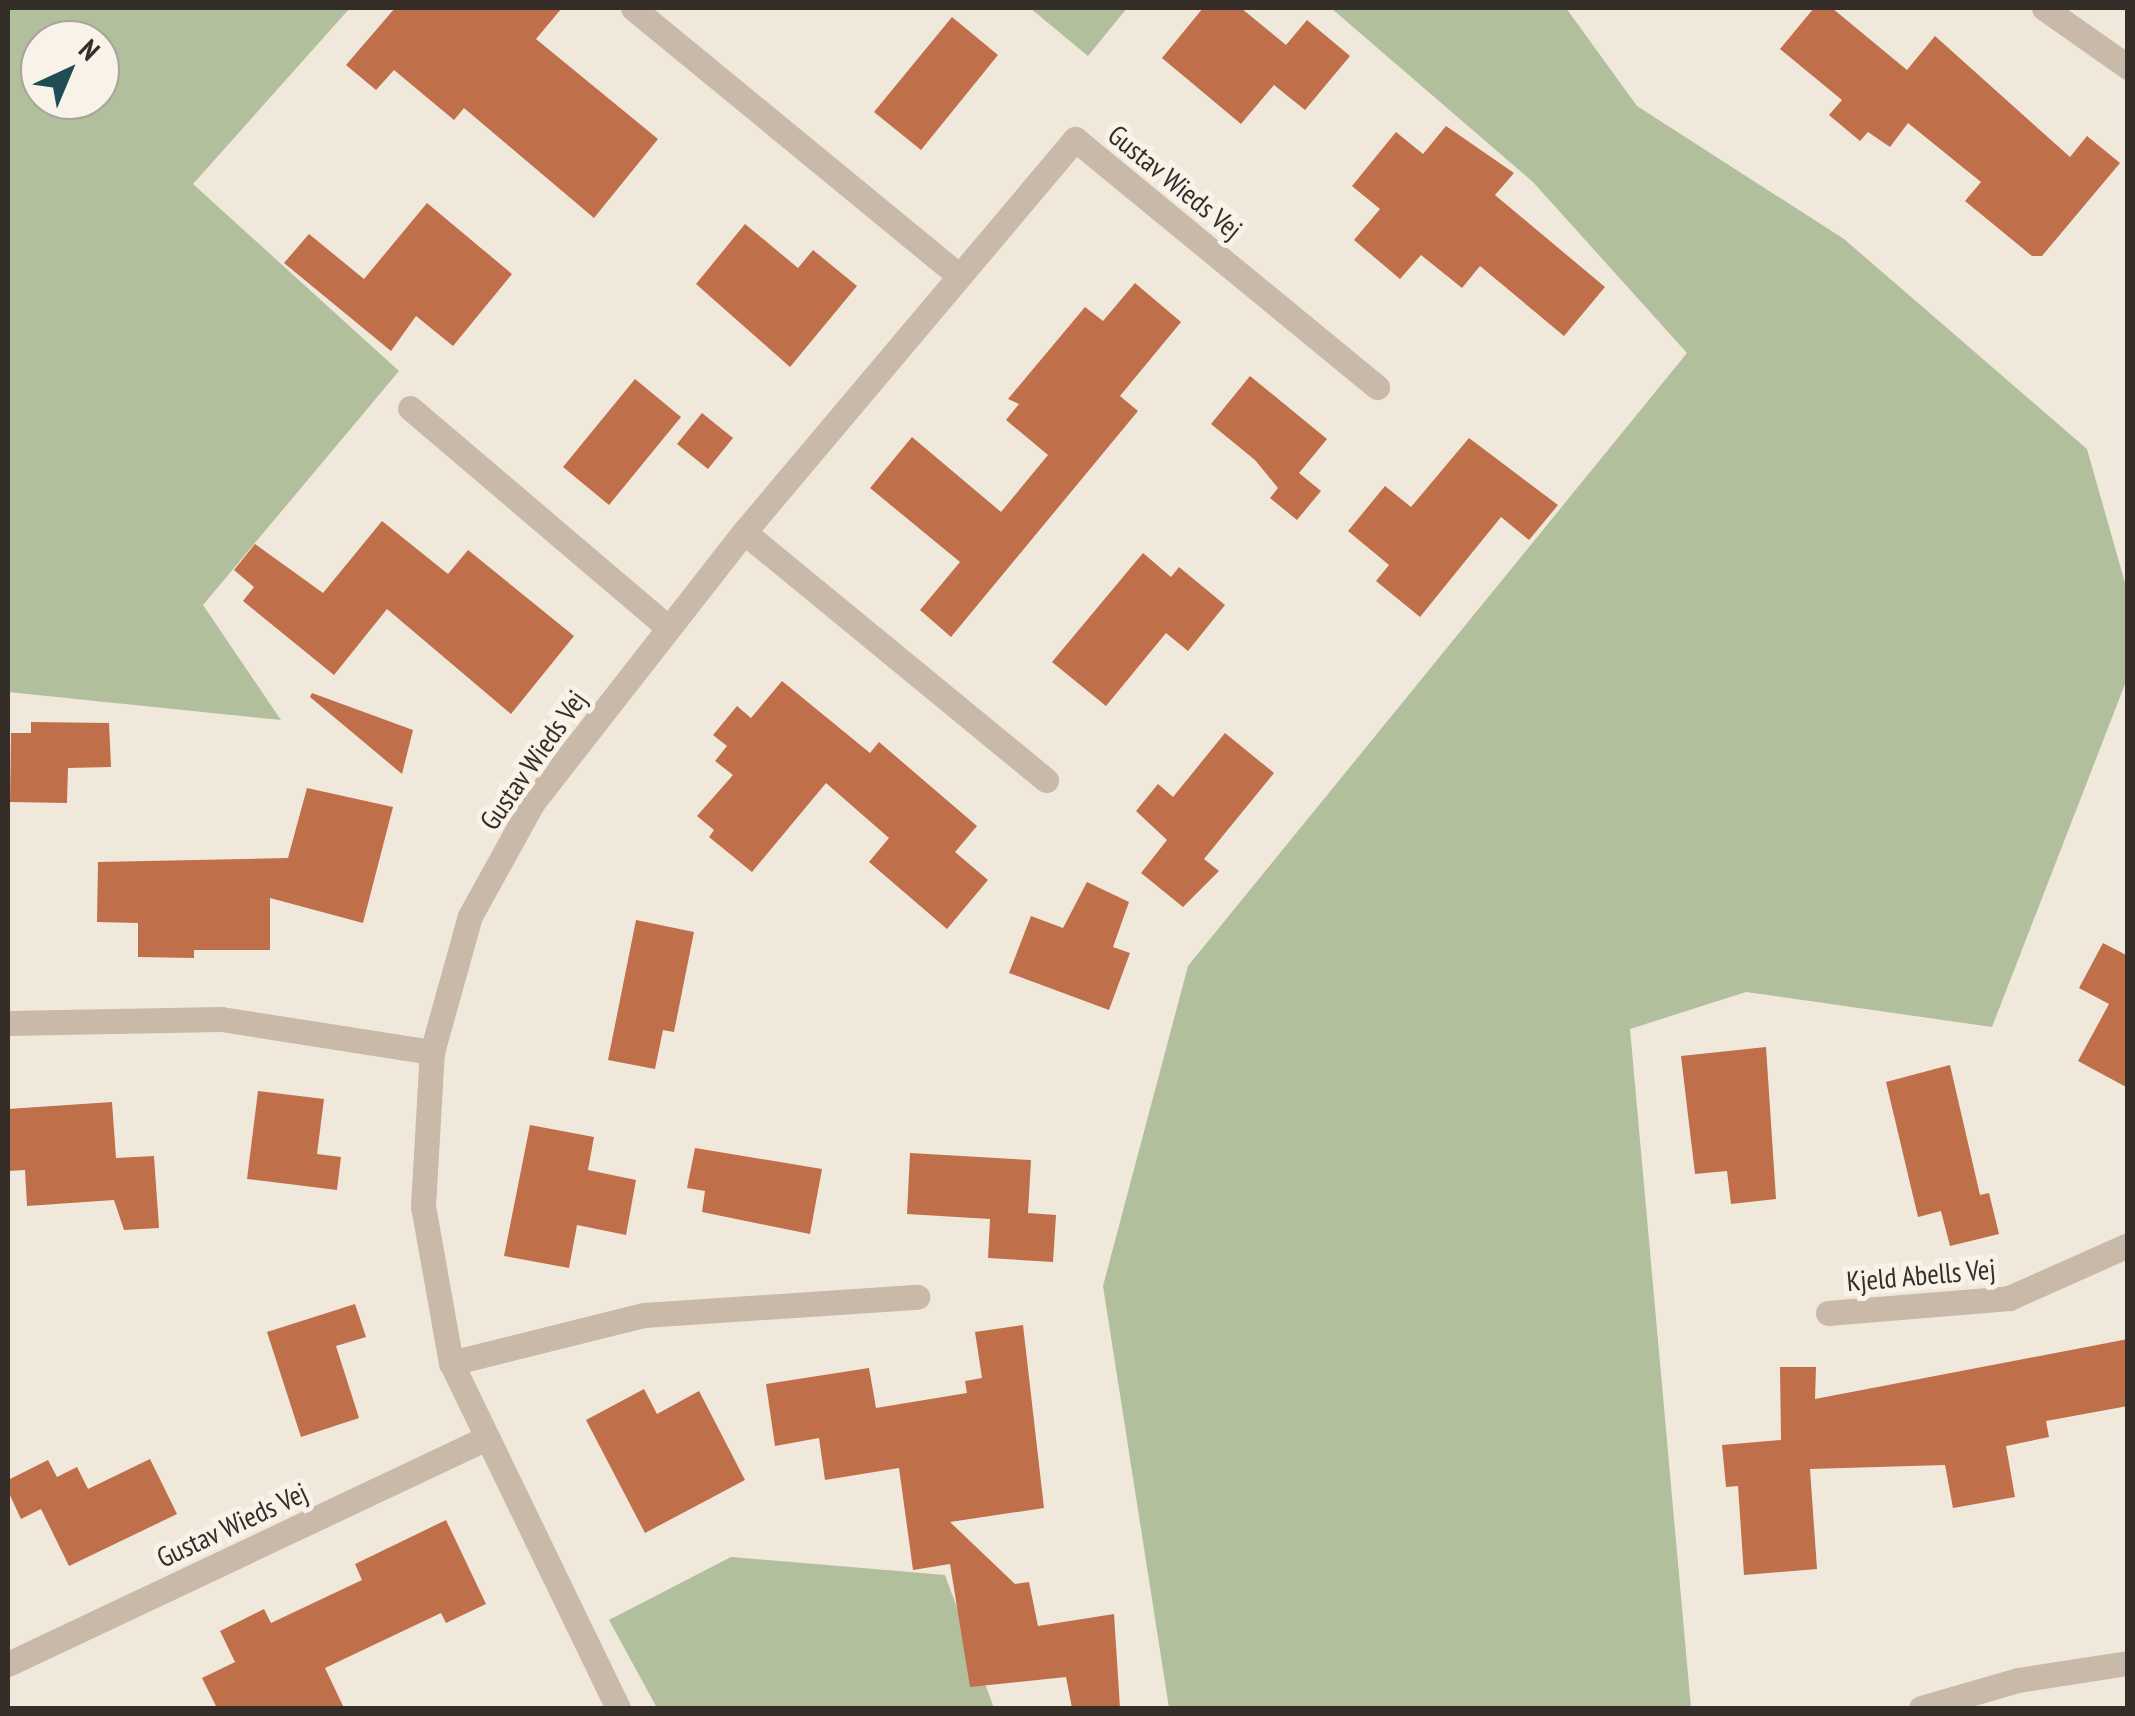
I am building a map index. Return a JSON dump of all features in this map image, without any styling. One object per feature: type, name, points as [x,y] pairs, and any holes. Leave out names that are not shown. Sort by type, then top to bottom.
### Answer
[{"type":"street","points":[[632,8],[956,274]]},
{"type":"street","points":[[2044,8],[2128,67]]},
{"type":"street","name":"Gustav Wieds Vej","points":[[618,1708],[482,1440],[451,1364],[423,1206],[432,1052],[470,916],[533,802],[744,532],[956,274],[1075,138],[1377,387]]},
{"type":"street","points":[[410,408],[667,627]]},
{"type":"street","points":[[744,532],[1046,780]]},
{"type":"street","points":[[8,1023],[221,1019],[432,1052]]},
{"type":"street","name":"Kjeld Abells Vej","points":[[1828,1313],[2009,1298],[2128,1245]]},
{"type":"street","points":[[451,1364],[644,1315],[917,1297]]},
{"type":"street","name":"Gustav Wieds Vej","points":[[8,1664],[482,1440]]},
{"type":"street","points":[[1921,1708],[2018,1680],[2128,1663]]},
{"type":"green space","points":[[8,8],[350,8],[193,184],[399,371],[203,605],[281,720],[8,692]]},
{"type":"green space","points":[[1030,8],[1127,8],[1088,56]]},
{"type":"green space","points":[[1331,8],[1566,8],[1637,106],[1844,239],[2087,449],[2127,590],[2127,679],[1992,1027],[1746,992],[1630,1029],[1691,1708],[1169,1708],[1103,1286],[1188,966],[1687,353],[1533,182]]},
{"type":"green space","points":[[731,1557],[945,1575],[994,1708],[657,1708],[609,1620]]},
{"type":"building","points":[[395,8],[562,8],[536,39],[658,139],[594,218],[464,108],[454,120],[394,70],[376,90],[346,65]]},
{"type":"building","points":[[1203,8],[1241,8],[1286,45],[1307,20],[1350,56],[1305,110],[1274,85],[1241,124],[1162,58]]},
{"type":"building","points":[[1814,8],[1832,8],[1907,70],[1935,36],[2070,157],[2087,136],[2120,163],[2042,256],[2032,256],[1965,201],[1981,182],[1908,123],[1890,147],[1868,132],[1860,141],[1829,115],[1842,100],[1780,49]]},
{"type":"building","points":[[952,17],[998,55],[921,150],[874,112]]},
{"type":"building","points":[[1446,126],[1514,173],[1495,195],[1605,287],[1564,336],[1480,266],[1462,288],[1421,255],[1400,279],[1354,240],[1380,209],[1352,186],[1396,132],[1423,154]]},
{"type":"building","points":[[427,203],[512,274],[453,346],[416,316],[391,351],[284,263],[309,234],[364,279]]},
{"type":"building","points":[[745,224],[798,268],[813,250],[857,286],[790,367],[696,284]]},
{"type":"building","points":[[1135,283],[1181,322],[1120,396],[1138,411],[951,637],[920,610],[960,562],[870,488],[912,437],[1001,512],[1048,455],[1006,420],[1019,404],[1008,399],[1085,307],[1103,321]]},
{"type":"building","points":[[1250,376],[1327,439],[1299,473],[1321,491],[1297,520],[1270,498],[1278,488],[1255,460],[1211,424]]},
{"type":"building","points":[[635,379],[681,417],[609,505],[563,467]]},
{"type":"building","points":[[702,413],[733,438],[708,469],[677,444]]},
{"type":"building","points":[[1469,438],[1558,505],[1529,540],[1501,517],[1420,617],[1376,581],[1389,565],[1348,531],[1385,486],[1411,507]]},
{"type":"building","points":[[382,521],[448,574],[468,550],[574,636],[511,714],[387,609],[334,675],[243,601],[254,587],[234,570],[255,544],[323,593]]},
{"type":"building","points":[[1143,553],[1171,577],[1179,567],[1225,605],[1188,651],[1166,633],[1106,706],[1052,662]]},
{"type":"building","points":[[782,681],[870,753],[879,742],[977,826],[955,852],[988,880],[947,929],[869,862],[889,838],[826,783],[752,872],[709,837],[714,830],[697,816],[733,775],[715,761],[727,746],[713,735],[737,706],[751,718]]},
{"type":"building","points":[[312,693],[413,730],[402,774],[310,697]]},
{"type":"building","points":[[31,722],[109,723],[111,767],[68,768],[67,803],[10,802],[11,733],[31,733]]},
{"type":"building","points":[[1225,733],[1274,773],[1204,859],[1219,871],[1183,907],[1141,873],[1167,840],[1136,811],[1158,784],[1173,797]]},
{"type":"building","points":[[307,788],[393,807],[363,923],[270,898],[270,950],[194,950],[194,958],[138,957],[138,923],[97,922],[98,862],[288,858]]},
{"type":"building","points":[[1087,882],[1129,902],[1113,947],[1130,953],[1109,1010],[1009,973],[1031,916],[1063,928]]},
{"type":"building","points":[[636,920],[694,932],[674,1032],[663,1030],[655,1069],[608,1060]]},
{"type":"building","points":[[2103,943],[2128,956],[2128,1088],[2078,1061],[2109,1004],[2079,988]]},
{"type":"building","points":[[1766,1047],[1776,1199],[1731,1204],[1727,1171],[1695,1174],[1681,1056]]},
{"type":"building","points":[[1950,1065],[1980,1195],[1989,1193],[1999,1234],[1950,1246],[1941,1211],[1918,1217],[1886,1082]]},
{"type":"building","points":[[258,1091],[324,1099],[317,1154],[341,1157],[337,1190],[247,1179]]},
{"type":"building","points":[[112,1102],[116,1158],[154,1156],[159,1228],[124,1230],[114,1200],[27,1206],[25,1170],[8,1171],[8,1109]]},
{"type":"building","points":[[530,1125],[594,1137],[588,1170],[636,1180],[626,1235],[577,1225],[569,1268],[504,1256]]},
{"type":"building","points":[[695,1148],[822,1169],[810,1234],[702,1212],[705,1191],[687,1188]]},
{"type":"building","points":[[910,1153],[1031,1160],[1028,1213],[1056,1215],[1053,1262],[988,1258],[990,1219],[907,1214]]},
{"type":"building","points":[[355,1304],[366,1337],[336,1346],[359,1418],[301,1437],[267,1332]]},
{"type":"building","points":[[1023,1325],[1044,1508],[950,1522],[1015,1584],[1029,1582],[1038,1626],[1114,1614],[1120,1708],[1072,1708],[1066,1677],[970,1687],[950,1564],[913,1570],[899,1468],[825,1480],[819,1438],[775,1446],[766,1384],[869,1368],[876,1408],[967,1393],[965,1381],[982,1378],[975,1332]]},
{"type":"building","points":[[2128,1339],[2128,1406],[2046,1421],[2049,1437],[2006,1446],[2015,1497],[1953,1508],[1945,1465],[1810,1469],[1817,1569],[1744,1575],[1738,1486],[1726,1487],[1722,1445],[1781,1440],[1780,1367],[1816,1367],[1815,1399]]},
{"type":"building","points":[[644,1389],[657,1414],[699,1391],[745,1480],[645,1533],[586,1420]]},
{"type":"building","points":[[150,1459],[177,1514],[69,1566],[41,1509],[21,1519],[8,1491],[8,1480],[48,1460],[57,1477],[77,1467],[88,1489]]},
{"type":"building","points":[[446,1520],[486,1604],[446,1623],[441,1613],[325,1668],[344,1708],[217,1708],[202,1678],[235,1662],[220,1631],[264,1609],[271,1623],[362,1580],[355,1564]]}]
